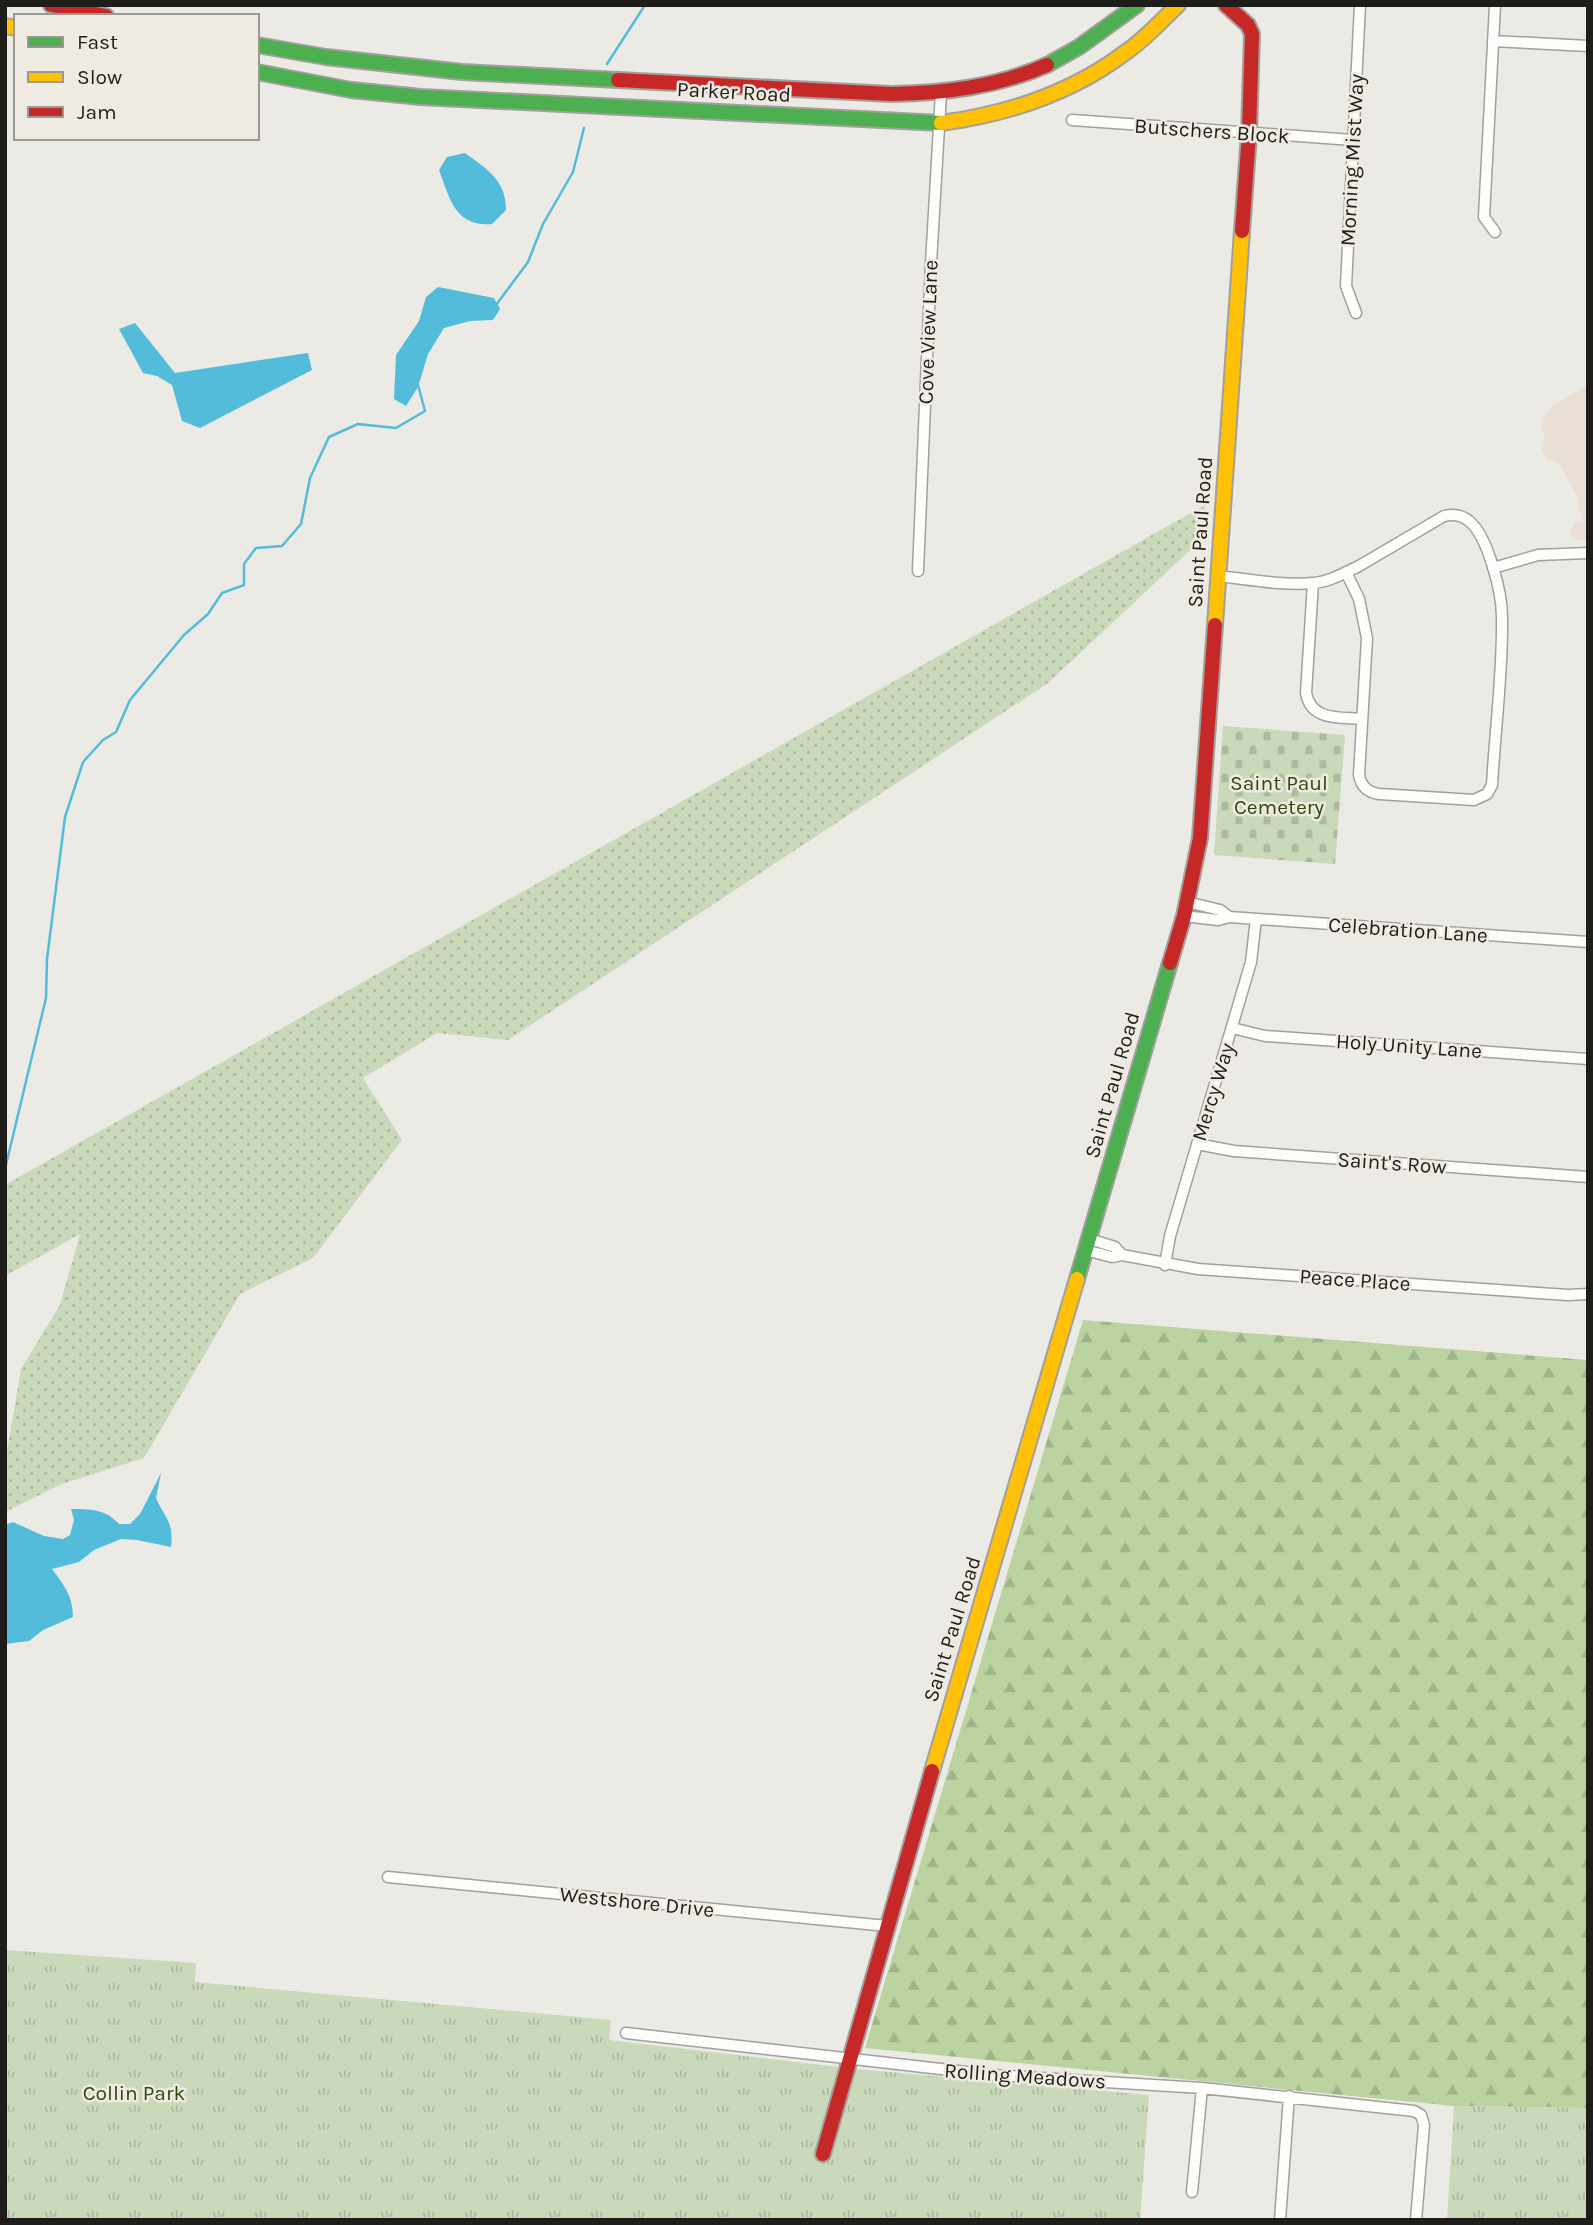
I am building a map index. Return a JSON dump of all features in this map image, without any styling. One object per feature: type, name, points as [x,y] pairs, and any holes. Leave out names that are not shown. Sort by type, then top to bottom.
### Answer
[{"type":"street","points":[[51,5],[96,14]]},
{"type":"street","name":"Parker Road","points":[[259,45],[326,57],[462,72],[891,94],[941,93],[986,86],[1041,68],[1094,38],[1137,5]]},
{"type":"street","name":"Parker Road","points":[[259,72],[351,90],[421,97],[940,124],[1002,111],[1087,78],[1137,44],[1178,5]]},
{"type":"street","name":"Saint Paul Road","points":[[823,2154],[887,1926],[1186,909],[1200,838],[1249,134],[1252,34],[1248,25],[1226,5]]},
{"type":"street","name":"Morning Mist Way","points":[[1356,313],[1346,286],[1360,5]]},
{"type":"street","points":[[1495,5],[1484,217],[1495,233]]},
{"type":"street","points":[[1493,41],[1588,46]]},
{"type":"street","name":"Cove View Lane","points":[[918,571],[941,93]]},
{"type":"street","name":"Butschers Block","points":[[1072,120],[1353,140]]},
{"type":"street","points":[[1218,576],[1313,583],[1335,578],[1444,516],[1466,519],[1472,524],[1493,568],[1503,615],[1492,785],[1488,794],[1474,800],[1378,794],[1367,791],[1360,781],[1367,638],[1359,598],[1346,572]]},
{"type":"street","points":[[1493,568],[1538,555],[1588,553]]},
{"type":"street","points":[[1313,583],[1307,701],[1325,717],[1362,719]]},
{"type":"street","name":"Celebration Lane","points":[[1186,909],[1220,909],[1229,917],[1588,942]]},
{"type":"street","name":"Mercy Way","points":[[1165,1265],[1170,1236],[1251,962],[1256,919]]},
{"type":"street","name":"Holy Unity Lane","points":[[1232,1028],[1265,1037],[1588,1059]]},
{"type":"street","name":"Saint's Row","points":[[1197,1144],[1234,1151],[1588,1177]]},
{"type":"street","name":"Peace Place","points":[[1087,1245],[1115,1247],[1122,1255],[1198,1269],[1554,1294],[1588,1294]]},
{"type":"street","name":"Westshore Drive","points":[[388,1877],[887,1926]]},
{"type":"street","name":"Rolling Meadows","points":[[626,2033],[993,2075],[1202,2088],[1414,2111],[1423,2118],[1424,2125],[1416,2220]]},
{"type":"street","points":[[1192,2192],[1202,2088]]},
{"type":"street","points":[[1280,2220],[1289,2096]]},
{"type":"shaded area","points":[[1588,385],[1588,541],[1577,540],[1570,534],[1576,521],[1582,521],[1578,497],[1560,465],[1547,460],[1542,449],[1545,438],[1541,430],[1543,418],[1554,405]]},
{"type":"green space","points":[[1205,505],[1202,539],[1048,683],[508,1040],[437,1033],[363,1078],[402,1140],[313,1258],[240,1294],[144,1458],[62,1484],[5,1512],[5,1463],[21,1369],[60,1305],[80,1234],[5,1276],[5,1185]]},
{"type":"green space","name":"Saint Paul Cemetery","points":[[1223,726],[1345,735],[1335,864],[1214,855]]},
{"type":"green space","points":[[1083,1320],[1588,1360],[1588,2108],[1454,2106],[865,2048]]},
{"type":"green space","name":"Collin Park","points":[[5,1950],[196,1963],[195,1982],[611,2020],[609,2040],[856,2069],[1149,2095],[1140,2220],[5,2220]]},
{"type":"green space","points":[[1454,2106],[1588,2108],[1588,2220],[1447,2220]]},
{"type":"water","points":[[465,153],[494,176],[503,191],[506,210],[492,224],[480,224],[462,216],[451,201],[439,170],[447,157]]},
{"type":"water","points":[[438,287],[494,298],[500,309],[493,320],[470,321],[444,328],[428,354],[418,387],[406,406],[394,399],[396,355],[419,321],[426,297]]},
{"type":"water","points":[[135,323],[175,373],[308,353],[312,370],[200,428],[182,421],[172,385],[157,376],[143,373],[119,329]]},
{"type":"water","points":[[161,1473],[156,1498],[170,1526],[171,1547],[121,1539],[94,1550],[79,1562],[52,1569],[70,1597],[73,1617],[43,1630],[29,1641],[5,1644],[5,1525],[13,1522],[44,1536],[63,1539],[70,1535],[74,1520],[71,1509],[97,1511],[108,1515],[119,1524],[130,1524],[140,1514]]},
{"type":"waterway","points":[[607,64],[645,5]]},
{"type":"waterway","points":[[496,305],[528,262],[543,224],[573,172],[584,128]]},
{"type":"waterway","points":[[5,1169],[46,998],[47,959],[65,817],[83,762],[103,740],[116,732],[130,700],[184,635],[208,614],[222,593],[244,585],[244,564],[256,548],[282,546],[301,524],[310,478],[329,437],[358,424],[396,428],[425,411],[418,385]]},
{"type":"waterway","points":[[5,904],[5,910]]},
{"type":"traffic: fast","points":[[1047,65],[1079,47],[1137,5]]},
{"type":"traffic: fast","points":[[259,45],[326,57],[462,72],[618,80]]},
{"type":"traffic: fast","points":[[259,72],[351,90],[421,97],[941,123]]},
{"type":"traffic: fast","points":[[1077,1279],[1170,963]]},
{"type":"traffic: slow","points":[[941,123],[991,114],[1038,100],[1084,79],[1133,47],[1178,5]]},
{"type":"traffic: slow","points":[[5,26],[14,28]]},
{"type":"traffic: slow","points":[[1215,625],[1242,231]]},
{"type":"traffic: slow","points":[[932,1771],[1077,1279]]},
{"type":"traffic: jam","points":[[51,5],[96,14]]},
{"type":"traffic: jam","points":[[1226,5],[1248,25],[1252,34],[1242,231]]},
{"type":"traffic: jam","points":[[618,80],[891,94],[990,84],[1047,65]]},
{"type":"traffic: jam","points":[[1170,963],[1184,916],[1200,838],[1215,625]]},
{"type":"traffic: jam","points":[[823,2154],[932,1771]]}]
